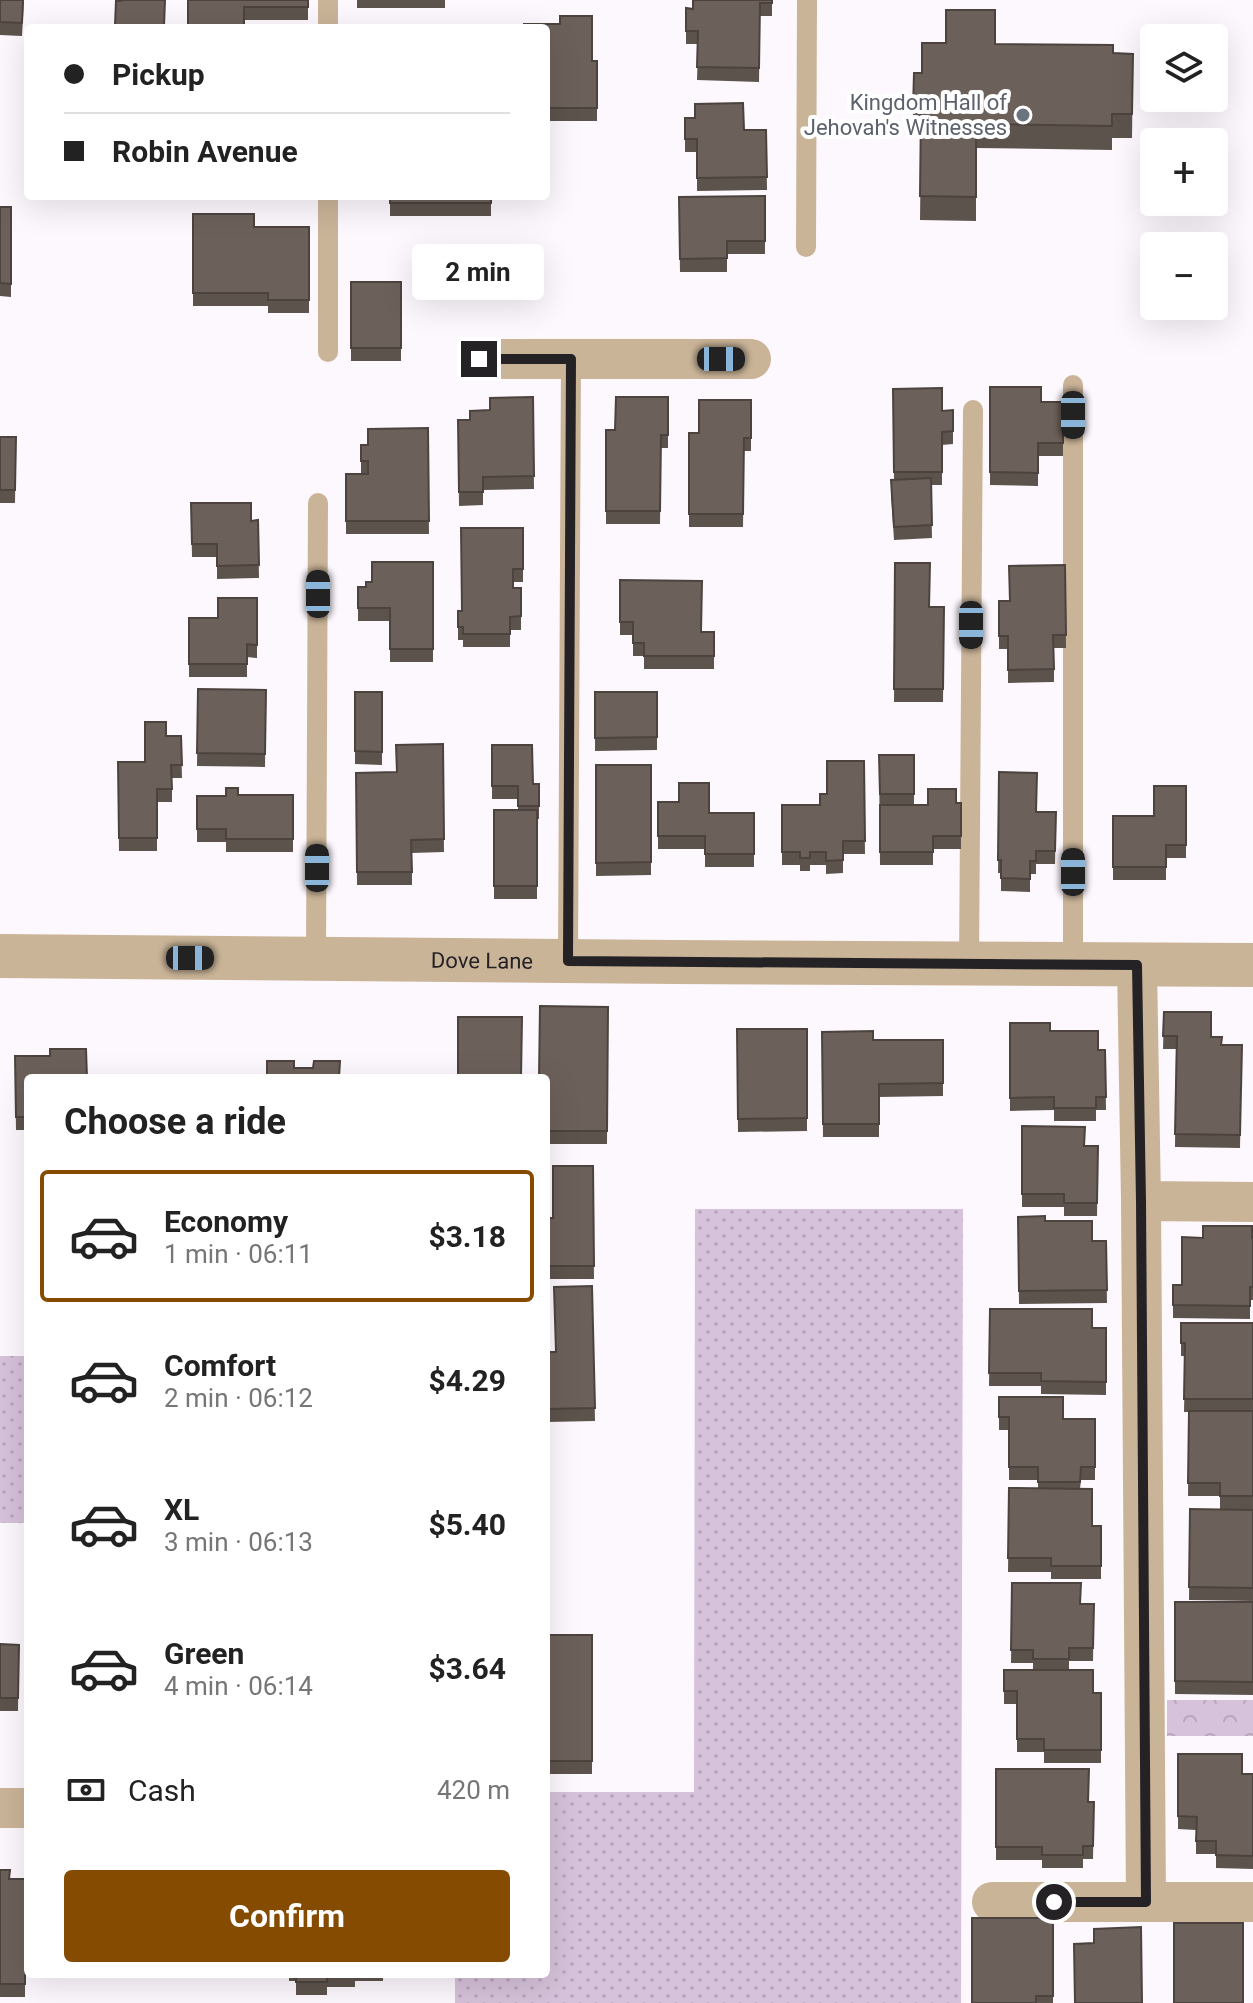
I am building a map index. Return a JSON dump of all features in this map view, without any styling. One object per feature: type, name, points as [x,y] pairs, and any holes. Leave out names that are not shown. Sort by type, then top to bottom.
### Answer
[{"type":"street","points":[[479,359],[751,359]]},
{"type":"street","name":"Dove Lane","points":[[0,956],[1253,965]]},
{"type":"street","points":[[1137,965],[1146,1902]]},
{"type":"street","points":[[1141,1201],[1253,1202]]},
{"type":"street","points":[[0,1808],[24,1808]]},
{"type":"street","points":[[992,1902],[1253,1902]]},
{"type":"lane","points":[[328,0],[328,24]]},
{"type":"lane","points":[[806,247],[807,0]]},
{"type":"lane","points":[[328,200],[328,352]]},
{"type":"lane","points":[[568,961],[571,359]]},
{"type":"lane","points":[[1073,385],[1073,964]]},
{"type":"lane","points":[[969,963],[973,410]]},
{"type":"lane","points":[[316,959],[318,503]]},
{"type":"green space","points":[[695,1209],[963,1209],[961,2003],[455,2003],[455,1978],[550,1978],[550,1792],[694,1792]]},
{"type":"green space","points":[[0,1356],[24,1356],[24,1523],[0,1523]]},
{"type":"green space","points":[[1167,1700],[1253,1700],[1253,1736],[1167,1736]]},
{"type":"building","points":[[0,0],[23,0],[22,23],[0,22]]},
{"type":"building","points":[[165,0],[164,24],[115,24],[116,1]]},
{"type":"building","points":[[188,0],[308,0],[308,7],[244,7],[244,24],[188,24]]},
{"type":"building","points":[[693,0],[772,0],[772,3],[760,3],[759,68],[697,67],[698,31],[686,31],[686,8],[693,9]]},
{"type":"building","name":"Kingdom Hall of Jehovah's Witnesses","points":[[946,10],[995,10],[995,44],[1113,45],[1113,53],[1133,54],[1132,114],[1112,114],[1112,126],[976,124],[976,197],[920,196],[921,109],[913,109],[914,73],[922,73],[922,43],[946,43]]},
{"type":"building","points":[[560,16],[592,16],[592,61],[597,61],[597,108],[550,108],[550,24],[560,24]]},
{"type":"building","points":[[743,103],[744,130],[766,130],[767,177],[697,178],[697,139],[685,139],[685,118],[695,118],[695,104]]},
{"type":"building","points":[[765,196],[765,241],[727,241],[727,258],[680,259],[679,197]]},
{"type":"building","points":[[390,200],[491,200],[491,203],[390,203]]},
{"type":"building","points":[[0,207],[11,207],[11,284],[0,283]]},
{"type":"building","points":[[193,214],[254,214],[254,227],[309,227],[309,300],[268,300],[268,293],[193,293]]},
{"type":"building","points":[[351,282],[401,282],[401,348],[351,348]]},
{"type":"building","points":[[990,387],[1041,387],[1041,402],[1063,402],[1063,443],[1038,443],[1038,473],[990,472]]},
{"type":"building","points":[[942,388],[942,411],[953,410],[953,431],[942,432],[942,472],[894,472],[893,389]]},
{"type":"building","points":[[533,397],[534,476],[483,477],[483,492],[459,492],[458,420],[470,420],[470,411],[490,410],[490,398]]},
{"type":"building","points":[[616,397],[668,397],[668,435],[661,435],[660,511],[606,511],[606,430],[615,430]]},
{"type":"building","points":[[699,400],[751,400],[751,438],[744,438],[743,514],[689,514],[689,433],[699,433]]},
{"type":"building","points":[[428,428],[429,521],[346,521],[346,474],[368,474],[368,461],[361,461],[361,445],[368,445],[368,429]]},
{"type":"building","points":[[0,437],[16,437],[15,490],[0,490]]},
{"type":"building","points":[[931,478],[932,525],[894,527],[891,480]]},
{"type":"building","points":[[191,503],[251,503],[251,521],[258,520],[259,565],[217,566],[217,544],[192,544]]},
{"type":"building","points":[[461,528],[523,528],[523,569],[513,569],[513,588],[521,588],[521,616],[510,617],[510,634],[463,634],[463,627],[458,627],[458,611],[462,611]]},
{"type":"building","points":[[372,562],[433,562],[433,649],[390,649],[390,608],[358,608],[358,587],[366,587],[366,582],[372,582]]},
{"type":"building","points":[[895,563],[930,563],[929,607],[944,607],[943,689],[894,689]]},
{"type":"building","points":[[1065,565],[1066,635],[1053,635],[1054,669],[1008,670],[1008,636],[999,636],[999,601],[1010,601],[1009,566]]},
{"type":"building","points":[[620,580],[702,581],[701,632],[714,632],[714,656],[644,656],[644,643],[633,643],[633,622],[620,622]]},
{"type":"building","points":[[218,598],[257,598],[257,645],[247,644],[247,664],[189,664],[189,618],[218,618]]},
{"type":"building","points":[[198,689],[266,690],[265,754],[197,753]]},
{"type":"building","points":[[355,692],[382,692],[382,752],[355,751]]},
{"type":"building","points":[[595,692],[657,692],[657,737],[595,738]]},
{"type":"building","points":[[145,722],[166,722],[166,736],[181,736],[182,765],[171,765],[172,789],[157,789],[157,838],[119,838],[118,762],[145,762]]},
{"type":"building","points":[[443,744],[444,839],[411,840],[412,872],[357,872],[356,773],[397,772],[396,745]]},
{"type":"building","points":[[492,745],[532,745],[533,784],[539,784],[539,806],[518,806],[518,786],[492,786]]},
{"type":"building","points":[[879,755],[914,755],[914,794],[880,794]]},
{"type":"building","points":[[827,761],[864,761],[865,841],[843,841],[843,860],[826,861],[826,852],[810,852],[810,858],[800,858],[800,852],[782,852],[782,805],[820,805],[820,794],[827,794]]},
{"type":"building","points":[[596,765],[651,765],[651,862],[596,863]]},
{"type":"building","points":[[999,772],[1037,773],[1036,812],[1056,812],[1055,851],[1036,851],[1036,861],[1030,861],[1030,879],[1001,878],[1001,860],[998,860]]},
{"type":"building","points":[[679,783],[709,783],[709,813],[754,813],[754,854],[705,854],[705,836],[658,836],[658,802],[679,802]]},
{"type":"building","points":[[1154,786],[1186,786],[1186,845],[1166,845],[1166,867],[1113,867],[1113,816],[1154,816]]},
{"type":"building","points":[[226,788],[238,788],[238,795],[293,795],[293,839],[226,839],[226,829],[197,829],[197,796],[226,796]]},
{"type":"building","points":[[928,789],[956,789],[956,803],[961,803],[961,836],[933,836],[933,852],[880,852],[880,805],[928,805]]},
{"type":"building","points":[[494,810],[537,810],[537,886],[494,886]]},
{"type":"building","points":[[540,1006],[608,1007],[607,1131],[550,1131],[550,1074],[539,1074]]},
{"type":"building","points":[[1164,1012],[1211,1012],[1211,1037],[1222,1037],[1221,1045],[1242,1045],[1240,1135],[1175,1134],[1177,1036],[1163,1036]]},
{"type":"building","points":[[458,1017],[522,1017],[521,1074],[458,1074]]},
{"type":"building","points":[[1010,1023],[1050,1023],[1050,1031],[1098,1031],[1098,1050],[1105,1050],[1106,1097],[1096,1097],[1096,1108],[1054,1108],[1054,1097],[1010,1098]]},
{"type":"building","points":[[737,1029],[807,1029],[807,1118],[738,1119]]},
{"type":"building","points":[[873,1031],[873,1040],[943,1040],[943,1083],[879,1084],[879,1124],[823,1124],[822,1032]]},
{"type":"building","points":[[50,1049],[86,1049],[87,1074],[24,1074],[24,1117],[16,1117],[15,1056],[50,1056]]},
{"type":"building","points":[[267,1061],[294,1061],[294,1068],[313,1068],[314,1061],[340,1061],[339,1074],[267,1074]]},
{"type":"building","points":[[1022,1126],[1085,1127],[1084,1146],[1098,1146],[1097,1203],[1064,1203],[1064,1194],[1022,1194]]},
{"type":"building","points":[[553,1166],[593,1166],[594,1266],[550,1266],[550,1218],[553,1218]]},
{"type":"building","points":[[1045,1216],[1045,1221],[1092,1221],[1092,1241],[1106,1241],[1107,1290],[1019,1291],[1018,1217]]},
{"type":"building","points":[[1203,1226],[1252,1226],[1253,1287],[1250,1287],[1250,1306],[1173,1305],[1173,1285],[1182,1285],[1182,1237],[1203,1238]]},
{"type":"building","points":[[592,1286],[595,1408],[550,1409],[550,1352],[556,1352],[554,1287]]},
{"type":"building","points":[[990,1309],[1092,1309],[1092,1328],[1106,1328],[1106,1382],[1041,1381],[1041,1373],[989,1373]]},
{"type":"building","points":[[1181,1323],[1253,1323],[1253,1399],[1184,1399],[1185,1343],[1181,1343]]},
{"type":"building","points":[[999,1397],[1063,1397],[1063,1419],[1095,1419],[1095,1467],[1081,1467],[1080,1482],[1038,1482],[1038,1467],[1009,1467],[1009,1417],[999,1417]]},
{"type":"building","points":[[1189,1411],[1253,1411],[1253,1496],[1220,1496],[1220,1483],[1188,1483]]},
{"type":"building","points":[[1009,1488],[1092,1489],[1092,1526],[1101,1526],[1101,1566],[1051,1566],[1051,1558],[1008,1558]]},
{"type":"building","points":[[1190,1509],[1253,1510],[1253,1588],[1189,1587]]},
{"type":"building","points":[[1012,1583],[1081,1583],[1080,1604],[1094,1604],[1093,1648],[1069,1648],[1069,1659],[1033,1659],[1033,1650],[1011,1650]]},
{"type":"building","points":[[1175,1602],[1253,1602],[1253,1682],[1175,1681]]},
{"type":"building","points":[[550,1635],[592,1635],[592,1761],[550,1761]]},
{"type":"building","points":[[0,1644],[19,1645],[18,1698],[0,1698]]},
{"type":"building","points":[[1004,1670],[1093,1670],[1093,1693],[1101,1693],[1101,1750],[1044,1750],[1044,1739],[1017,1739],[1017,1691],[1004,1691]]},
{"type":"building","points":[[1178,1754],[1242,1754],[1242,1774],[1253,1774],[1253,1856],[1216,1855],[1216,1841],[1196,1841],[1197,1817],[1178,1816]]},
{"type":"building","points":[[996,1769],[1089,1769],[1088,1802],[1094,1802],[1093,1846],[1083,1846],[1083,1855],[1042,1855],[1042,1847],[996,1847]]},
{"type":"building","points":[[0,1870],[10,1870],[9,1879],[24,1879],[25,1984],[0,1984]]},
{"type":"building","points":[[972,1918],[1053,1918],[1053,1996],[1036,1996],[1036,2003],[972,2003]]},
{"type":"building","points":[[1174,1923],[1243,1923],[1243,2003],[1174,2003]]},
{"type":"building","points":[[1141,1927],[1142,2003],[1075,2003],[1074,1944],[1094,1943],[1094,1929]]},
{"type":"building","points":[[296,1978],[327,1978],[327,1982],[296,1982]]},
{"type":"place","name":"Kingdom Hall of Jehovah's Witnesses","points":[[1023,115]]},
{"type":"route","points":[[479,359],[571,359],[568,961],[1137,965],[1146,1902],[1054,1902]]}]
